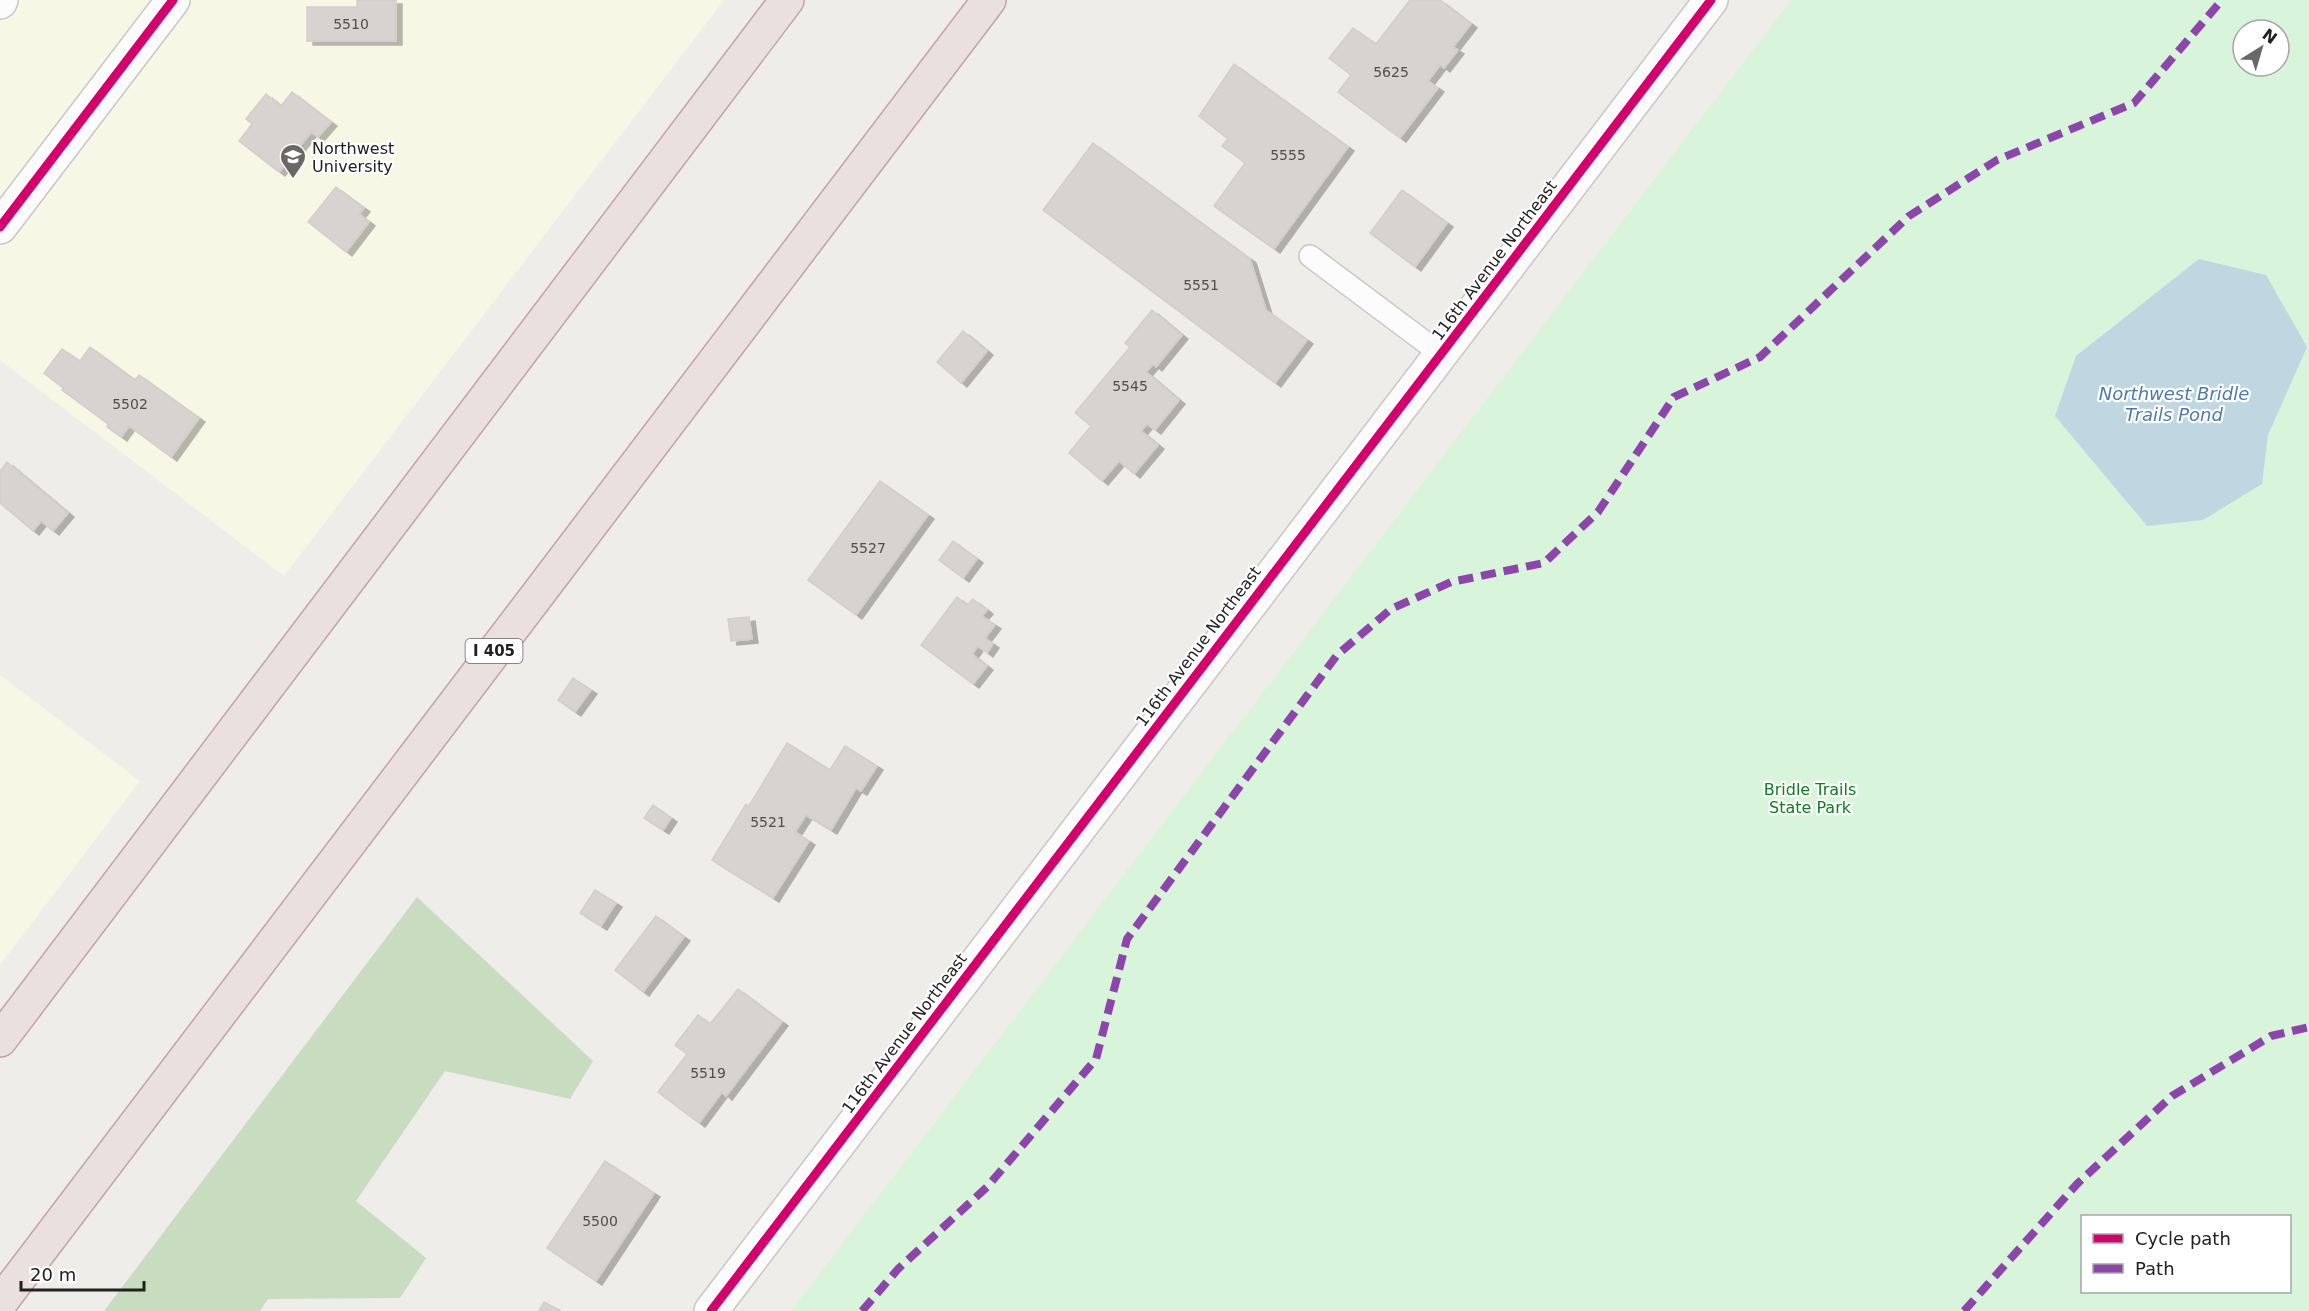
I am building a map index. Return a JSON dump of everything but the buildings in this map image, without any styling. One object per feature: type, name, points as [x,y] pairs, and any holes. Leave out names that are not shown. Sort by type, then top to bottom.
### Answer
[{"type":"highway","points":[[0,1040],[787,0]]},
{"type":"highway","name":"I 405","points":[[0,1303],[988,0]]},
{"type":"street","points":[[0,227],[173,0]]},
{"type":"street","name":"116th Avenue Northeast","points":[[711,1311],[1711,0]]},
{"type":"lane","points":[[1310,256],[1441,354]]},
{"type":"shaded area","name":"Northwest University","points":[[0,0],[724,0],[284,576],[0,360]]},
{"type":"shaded area","points":[[0,675],[140,781],[0,965]]},
{"type":"green space","name":"Bridle Trails State Park","points":[[1791,0],[2309,0],[2309,1311],[791,1311]]},
{"type":"green space","points":[[417,897],[593,1061],[570,1099],[445,1071],[356,1201],[426,1258],[400,1298],[268,1299],[260,1311],[104,1311]]},
{"type":"water","name":"Northwest Bridle Trails Pond","points":[[2199,259],[2266,275],[2307,347],[2268,435],[2262,484],[2203,520],[2147,526],[2055,416],[2076,356]]},
{"type":"marked path","points":[[862,1311],[898,1269],[987,1187],[1096,1059],[1127,939],[1337,655],[1391,609],[1451,582],[1544,563],[1598,512],[1674,397],[1760,357],[1909,216],[1997,160],[2134,103],[2222,0]]},
{"type":"marked path","points":[[1964,1311],[2077,1184],[2172,1096],[2271,1036],[2309,1027]]},
{"type":"cycle path","points":[[0,227],[173,0]]},
{"type":"cycle path","points":[[711,1311],[1711,0]]},
{"type":"place","name":"Northwest University","points":[[293,180]]}]
